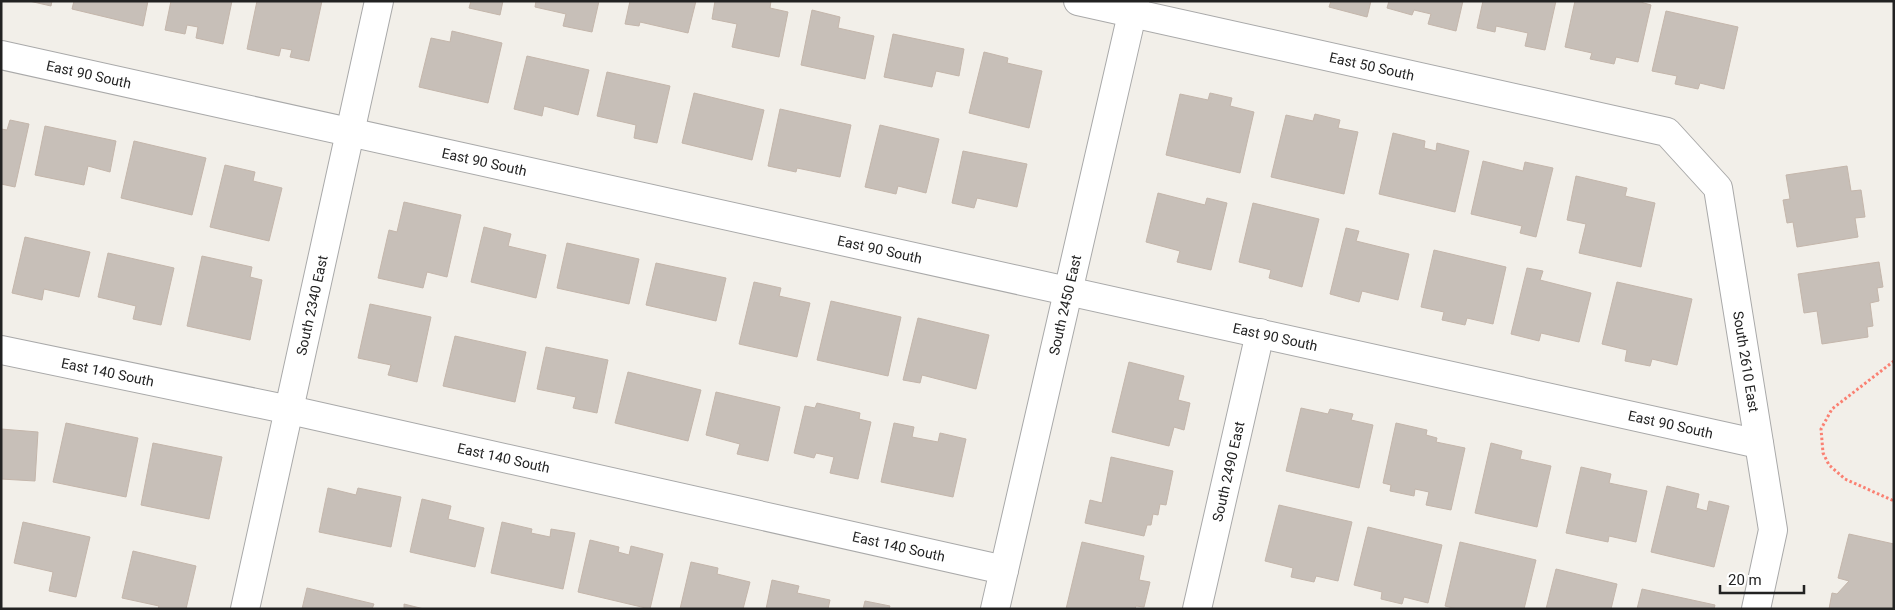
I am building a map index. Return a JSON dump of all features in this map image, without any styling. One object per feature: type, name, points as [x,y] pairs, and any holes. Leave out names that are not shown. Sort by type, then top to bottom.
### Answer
[{"type":"street","name":"South 2340 East","points":[[245,609],[380,1]]},
{"type":"street","name":"East 50 South","points":[[1078,1],[1134,7],[1666,132]]},
{"type":"street","name":"South 2450 East","points":[[995,609],[1134,7]]},
{"type":"street","name":"East 90 South","points":[[1,55],[1759,444]]},
{"type":"street","name":"South 2610 East","points":[[1666,132],[1718,188],[1773,530],[1756,609]]},
{"type":"street","name":"South 2490 East","points":[[1197,609],[1260,333]]},
{"type":"street","name":"East 140 South","points":[[1,350],[290,410],[1004,570]]},
{"type":"path","points":[[1894,361],[1832,410],[1821,428],[1823,453],[1829,465],[1845,479],[1894,501]]},
{"type":"building","points":[[29,1],[52,1],[51,6]]},
{"type":"building","points":[[74,1],[148,1],[143,26],[72,9]]},
{"type":"building","points":[[171,1],[232,1],[223,44],[196,38],[198,27],[187,25],[185,34],[165,30]]},
{"type":"building","points":[[257,1],[322,1],[309,61],[290,57],[292,50],[281,48],[279,56],[247,49]]},
{"type":"building","points":[[471,1],[503,1],[500,15],[469,8]]},
{"type":"building","points":[[536,1],[599,1],[592,32],[563,26],[566,14],[535,7]]},
{"type":"building","points":[[630,1],[696,1],[688,33],[640,22],[639,26],[625,24]]},
{"type":"building","points":[[715,1],[771,1],[770,8],[788,12],[779,57],[732,47],[737,24],[712,19]]},
{"type":"building","points":[[1331,1],[1371,1],[1367,17],[1329,7]]},
{"type":"building","points":[[1389,1],[1463,1],[1456,31],[1428,24],[1431,14],[1414,10],[1412,15],[1387,8]]},
{"type":"building","points":[[1483,1],[1556,1],[1545,50],[1525,46],[1528,33],[1496,26],[1495,32],[1477,28]]},
{"type":"building","points":[[1575,1],[1637,1],[1651,5],[1638,62],[1616,57],[1614,64],[1590,59],[1592,53],[1565,47]]},
{"type":"building","points":[[812,10],[840,17],[838,28],[874,36],[865,79],[801,65]]},
{"type":"building","points":[[1666,11],[1738,27],[1724,89],[1700,83],[1698,89],[1675,84],[1677,76],[1652,71]]},
{"type":"building","points":[[452,31],[502,43],[488,103],[419,87],[431,38],[450,42]]},
{"type":"building","points":[[893,34],[964,49],[959,76],[936,71],[932,87],[884,77]]},
{"type":"building","points":[[984,52],[1008,58],[1007,63],[1042,71],[1029,128],[969,113]]},
{"type":"building","points":[[527,56],[589,70],[578,115],[544,106],[542,116],[514,109]]},
{"type":"building","points":[[607,72],[670,86],[657,143],[634,138],[636,125],[597,116]]},
{"type":"building","points":[[694,93],[764,110],[752,160],[682,143]]},
{"type":"building","points":[[1210,93],[1232,98],[1230,106],[1254,112],[1240,173],[1166,155],[1180,94],[1208,100]]},
{"type":"building","points":[[780,109],[851,125],[840,177],[797,168],[796,172],[768,166]]},
{"type":"building","points":[[1315,114],[1340,120],[1338,128],[1358,132],[1344,194],[1271,177],[1286,115],[1313,121]]},
{"type":"building","points":[[10,120],[29,124],[15,187],[1,184],[1,129],[7,130]]},
{"type":"building","points":[[880,125],[939,139],[926,193],[898,186],[896,194],[865,187]]},
{"type":"building","points":[[45,126],[116,141],[110,172],[88,166],[84,185],[35,175]]},
{"type":"building","points":[[1393,133],[1425,141],[1424,148],[1436,151],[1437,143],[1469,151],[1455,212],[1379,194]]},
{"type":"building","points":[[134,141],[206,158],[192,215],[121,198]]},
{"type":"building","points":[[963,151],[1027,164],[1017,207],[977,198],[974,208],[952,203]]},
{"type":"building","points":[[1483,161],[1523,171],[1525,162],[1553,168],[1536,237],[1520,233],[1522,226],[1471,214]]},
{"type":"building","points":[[225,165],[255,172],[253,181],[282,188],[269,241],[210,227]]},
{"type":"building","points":[[1847,166],[1851,191],[1861,190],[1865,217],[1855,218],[1858,237],[1797,247],[1793,222],[1787,223],[1783,200],[1790,199],[1786,175]]},
{"type":"building","points":[[1576,176],[1627,188],[1625,196],[1655,203],[1641,267],[1579,253],[1586,224],[1567,220]]},
{"type":"building","points":[[1158,193],[1205,205],[1207,198],[1227,203],[1211,270],[1177,262],[1180,251],[1146,242]]},
{"type":"building","points":[[404,202],[461,215],[447,277],[427,272],[423,288],[378,278],[389,230],[397,232]]},
{"type":"building","points":[[1253,203],[1319,219],[1302,287],[1269,278],[1271,270],[1239,262]]},
{"type":"building","points":[[484,227],[511,234],[508,246],[546,255],[536,298],[471,282]]},
{"type":"building","points":[[1346,228],[1359,231],[1356,241],[1409,254],[1398,300],[1362,291],[1359,302],[1330,294]]},
{"type":"building","points":[[25,237],[90,252],[79,297],[44,289],[42,300],[12,293]]},
{"type":"building","points":[[567,243],[639,259],[629,304],[557,288]]},
{"type":"building","points":[[1434,250],[1506,267],[1493,324],[1467,318],[1465,325],[1442,320],[1444,312],[1421,307]]},
{"type":"building","points":[[108,253],[174,268],[161,325],[133,319],[136,306],[98,297]]},
{"type":"building","points":[[202,256],[252,267],[250,277],[262,280],[250,340],[187,326]]},
{"type":"building","points":[[1879,262],[1883,287],[1877,288],[1879,301],[1870,303],[1873,326],[1867,327],[1868,337],[1822,344],[1817,311],[1804,313],[1798,274]]},
{"type":"building","points":[[656,263],[726,278],[716,321],[646,305]]},
{"type":"building","points":[[1527,268],[1543,271],[1540,280],[1591,293],[1579,342],[1541,333],[1539,341],[1511,334]]},
{"type":"building","points":[[754,282],[781,288],[779,296],[810,303],[797,357],[739,344]]},
{"type":"building","points":[[1617,282],[1692,299],[1677,365],[1652,359],[1650,366],[1625,361],[1627,350],[1602,344]]},
{"type":"building","points":[[831,301],[901,317],[888,376],[817,360]]},
{"type":"building","points":[[370,304],[431,317],[417,382],[388,375],[391,365],[358,358]]},
{"type":"building","points":[[918,318],[989,335],[976,389],[922,375],[920,383],[903,380]]},
{"type":"building","points":[[455,336],[526,352],[515,402],[443,386]]},
{"type":"building","points":[[546,347],[608,360],[597,413],[573,408],[576,397],[537,389]]},
{"type":"building","points":[[1129,362],[1184,376],[1178,400],[1190,403],[1184,430],[1174,427],[1169,446],[1112,432]]},
{"type":"building","points":[[628,372],[701,390],[688,441],[615,423]]},
{"type":"building","points":[[716,392],[780,407],[768,461],[737,454],[740,444],[706,435]]},
{"type":"building","points":[[817,403],[860,413],[859,419],[871,422],[858,479],[830,473],[834,457],[816,453],[814,458],[794,453],[805,406],[815,408]]},
{"type":"building","points":[[1301,408],[1328,414],[1330,409],[1353,414],[1351,420],[1373,425],[1359,488],[1286,471]]},
{"type":"building","points":[[66,423],[138,438],[126,497],[53,482]]},
{"type":"building","points":[[894,423],[914,427],[912,437],[938,442],[940,433],[966,439],[953,497],[881,482]]},
{"type":"building","points":[[1396,423],[1427,430],[1426,435],[1437,438],[1436,442],[1465,448],[1451,510],[1426,505],[1429,492],[1415,489],[1414,496],[1390,491],[1391,485],[1383,483]]},
{"type":"building","points":[[1,429],[38,432],[35,481],[1,479]]},
{"type":"building","points":[[153,443],[222,457],[209,519],[141,505]]},
{"type":"building","points":[[1491,443],[1522,451],[1520,459],[1551,466],[1537,527],[1475,513]]},
{"type":"building","points":[[1111,457],[1173,471],[1166,505],[1160,504],[1158,515],[1153,514],[1151,525],[1147,525],[1144,536],[1085,523],[1090,500],[1102,503]]},
{"type":"building","points":[[1581,467],[1611,474],[1609,483],[1647,491],[1636,542],[1609,536],[1608,542],[1566,533]]},
{"type":"building","points":[[1667,486],[1699,494],[1696,508],[1707,511],[1709,501],[1729,506],[1714,567],[1651,552]]},
{"type":"building","points":[[328,488],[356,495],[358,488],[401,497],[391,547],[319,532]]},
{"type":"building","points":[[422,499],[451,506],[448,519],[484,528],[475,567],[410,552]]},
{"type":"building","points":[[1279,505],[1352,522],[1338,581],[1316,576],[1314,582],[1291,577],[1293,568],[1265,561]]},
{"type":"building","points":[[23,522],[90,537],[76,597],[49,591],[53,572],[14,563]]},
{"type":"building","points":[[502,522],[532,529],[531,533],[550,537],[551,529],[575,533],[563,589],[491,573]]},
{"type":"building","points":[[1368,527],[1442,545],[1428,603],[1404,597],[1402,604],[1381,599],[1382,592],[1354,585]]},
{"type":"building","points":[[1849,534],[1894,544],[1894,609],[1829,609],[1832,593],[1837,594],[1849,581],[1838,578]]},
{"type":"building","points":[[590,540],[619,547],[618,552],[629,555],[631,546],[663,554],[650,609],[578,592]]},
{"type":"building","points":[[1082,542],[1144,556],[1139,580],[1150,582],[1144,607],[1136,606],[1135,609],[1066,609]]},
{"type":"building","points":[[1460,542],[1536,560],[1524,609],[1457,609],[1445,606]]},
{"type":"building","points":[[133,551],[196,566],[186,609],[158,609],[159,606],[122,598]]},
{"type":"building","points":[[691,562],[718,568],[717,574],[750,582],[743,609],[680,609]]},
{"type":"building","points":[[1556,569],[1617,584],[1611,609],[1546,609]]},
{"type":"building","points":[[772,580],[799,586],[797,593],[830,600],[828,609],[766,609]]},
{"type":"building","points":[[307,588],[374,604],[372,609],[302,609]]},
{"type":"building","points":[[1642,589],[1715,605],[1714,609],[1637,609]]},
{"type":"building","points":[[865,601],[890,606],[889,609],[863,609]]},
{"type":"building","points":[[404,604],[424,609],[404,609]]}]
